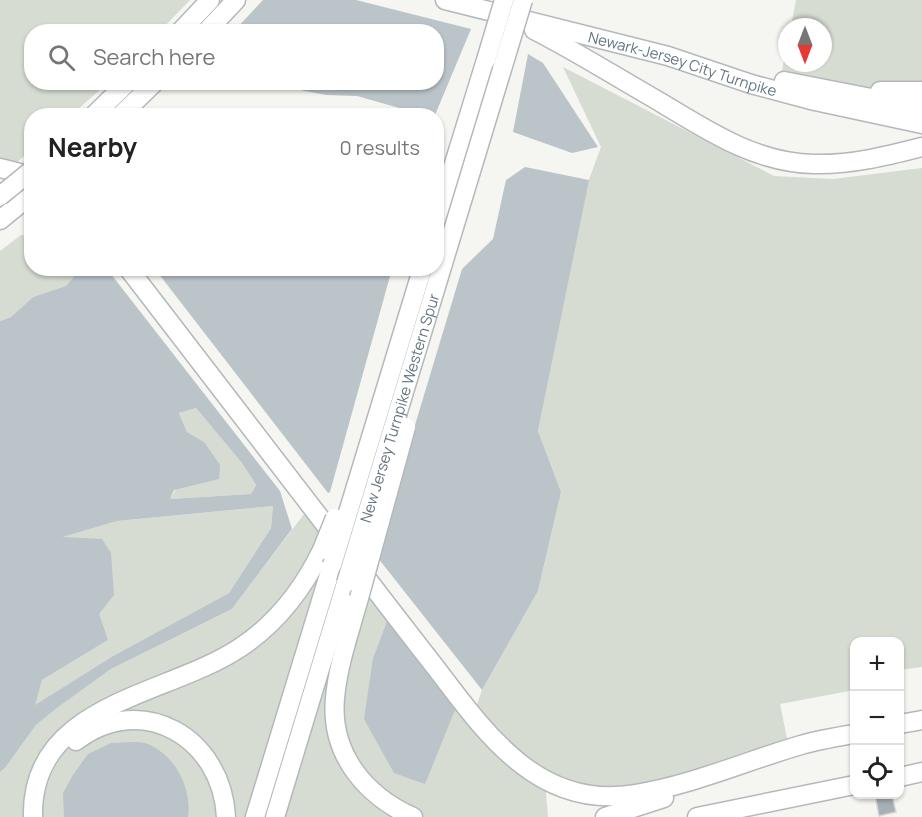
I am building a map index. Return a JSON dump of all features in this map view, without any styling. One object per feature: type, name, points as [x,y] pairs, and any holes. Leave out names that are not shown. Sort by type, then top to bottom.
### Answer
[{"type":"highway","points":[[188,24],[210,0]]},
{"type":"highway","points":[[214,24],[236,0]]},
{"type":"highway","name":"Newark-Jersey City Turnpike","points":[[444,0],[506,8],[783,93],[922,124]]},
{"type":"highway","name":"New Jersey Turnpike Western Spur","points":[[444,261],[523,0]]},
{"type":"highway","points":[[444,198],[506,8],[728,142],[761,155],[797,163],[832,164],[868,160],[920,147]]},
{"type":"highway","points":[[668,56],[780,80],[887,92],[922,91]]},
{"type":"highway","name":"Newark-Jersey City Turnpike","points":[[780,80],[922,108]]},
{"type":"highway","points":[[101,108],[120,90]]},
{"type":"highway","points":[[128,108],[147,90]]},
{"type":"highway","points":[[0,168],[24,174]]},
{"type":"highway","points":[[0,196],[24,176]]},
{"type":"highway","points":[[0,220],[24,200]]},
{"type":"highway","points":[[134,276],[466,708],[495,742],[536,775],[572,792],[600,796],[638,794],[805,744],[850,735]]},
{"type":"highway","points":[[255,817],[327,558],[338,510],[393,328],[419,276]]},
{"type":"highway","name":"New Jersey Turnpike Western Spur","points":[[275,817],[439,276]]},
{"type":"highway","points":[[412,817],[386,803],[366,786],[351,766],[338,735],[335,720],[335,696],[359,598],[419,378],[429,310]]},
{"type":"highway","points":[[33,817],[34,793],[44,765],[52,751],[68,734],[89,718],[114,704],[202,668],[242,647],[291,602],[308,577],[327,558]]},
{"type":"highway","points":[[43,817],[47,783],[56,763],[65,751],[83,736],[98,728],[113,723],[138,720],[155,722],[170,728],[199,747],[218,777],[223,792],[226,817]]},
{"type":"highway","points":[[904,723],[922,720]]},
{"type":"highway","points":[[605,817],[658,801],[731,768]]},
{"type":"highway","points":[[904,776],[922,772]]},
{"type":"highway","points":[[697,817],[850,786]]},
{"type":"highway","points":[[725,817],[762,804]]},
{"type":"shaded area","points":[[0,0],[190,0],[167,24],[24,24],[24,90],[100,90],[79,108],[24,108],[24,156],[16,163],[0,159]]},
{"type":"shaded area","points":[[263,0],[356,0],[471,29],[438,108],[399,108],[357,96],[326,95],[300,90],[444,90],[444,24],[241,24]]},
{"type":"shaded area","points":[[796,0],[922,0],[922,91],[887,92],[780,80],[782,72],[832,72],[832,18],[793,18]]},
{"type":"shaded area","points":[[528,54],[543,63],[598,147],[572,153],[513,132]]},
{"type":"shaded area","points":[[563,67],[774,176],[833,179],[922,168],[922,667],[904,669],[904,637],[850,637],[849,691],[780,704],[789,748],[646,792],[545,781],[548,817],[0,817],[0,772],[36,725],[111,669],[232,609],[307,510],[387,621],[373,658],[473,716],[482,690],[538,591],[561,492],[538,431],[588,182],[601,147]]},
{"type":"shaded area","points":[[525,167],[589,180],[538,431],[561,492],[538,591],[482,690],[378,558],[387,518],[462,269],[493,239],[506,180]]},
{"type":"shaded area","points":[[21,235],[24,235],[24,276],[73,276],[73,278],[67,286],[33,297],[11,317],[0,321],[0,251]]},
{"type":"shaded area","points":[[73,276],[112,276],[280,491],[292,529],[232,609],[111,669],[36,725],[0,772],[0,321],[11,317],[33,297],[66,286]],"holes":[[[196,408],[242,463],[256,485],[251,494],[170,499],[174,490],[219,479],[220,465],[204,442],[187,432],[179,413]],[[273,506],[271,528],[229,593],[113,656],[35,705],[42,680],[108,640],[99,614],[114,595],[111,553],[102,539],[62,537],[117,521]]]},
{"type":"shaded area","points":[[160,276],[390,276],[328,493]]},
{"type":"shaded area","points":[[196,408],[242,463],[256,485],[251,494],[170,499],[204,442],[187,432],[179,413]]},
{"type":"shaded area","points":[[273,506],[271,528],[229,593],[113,656],[34,706],[42,680],[108,640],[59,537],[117,521]]},
{"type":"shaded area","points":[[387,621],[395,627],[457,705],[425,784],[394,773],[364,719],[373,658]]},
{"type":"shaded area","points":[[111,743],[148,744],[167,757],[180,774],[184,785],[189,806],[188,817],[64,817],[63,793],[73,775],[88,754]]},
{"type":"building","points":[[876,799],[893,799],[896,812],[879,816]]}]
